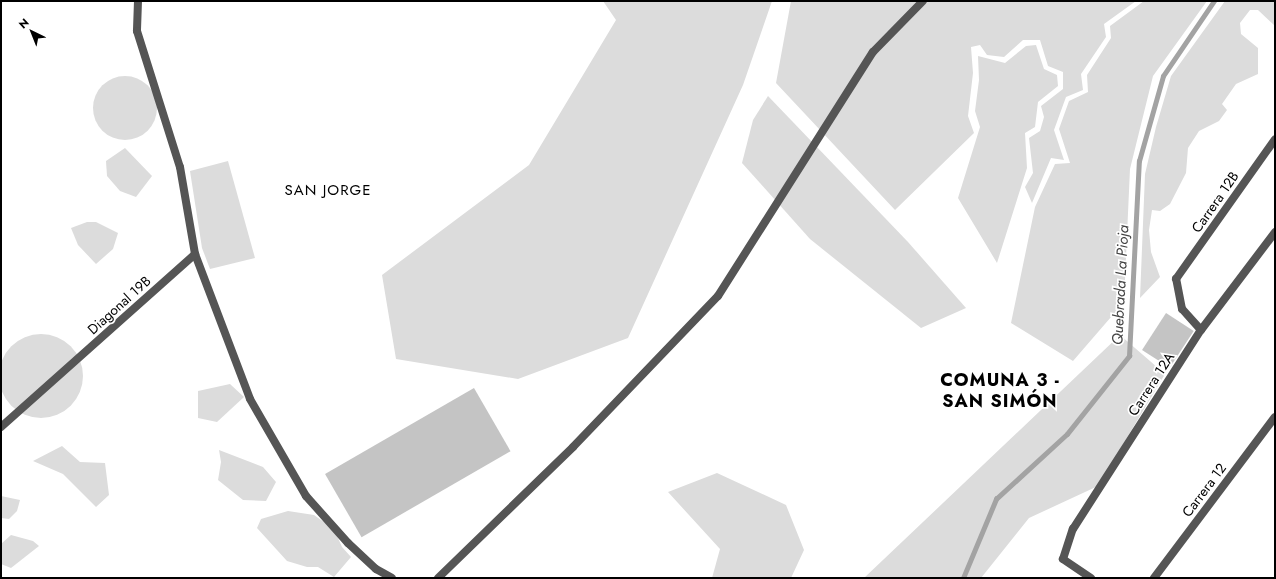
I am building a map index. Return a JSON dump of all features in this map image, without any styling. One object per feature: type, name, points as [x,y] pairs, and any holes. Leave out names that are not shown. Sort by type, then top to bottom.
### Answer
[{"type":"street","points":[[138,1],[137,31],[181,177],[195,254],[250,399],[306,496],[348,543],[376,569],[392,578]]},
{"type":"street","points":[[438,578],[573,447],[718,296],[873,52],[923,1]]},
{"type":"street","name":"Carrera 12B","points":[[1201,330],[1182,309],[1176,279],[1275,140]]},
{"type":"street","name":"Carrera 12A","points":[[1091,578],[1063,559],[1073,530],[1201,330],[1275,232]]},
{"type":"street","name":"Diagonal 19B","points":[[1,427],[195,254]]},
{"type":"street","name":"Carrera 12","points":[[1154,578],[1275,417]]},
{"type":"shaded area","points":[[603,1],[772,1],[743,85],[628,338],[518,379],[396,359],[382,275],[529,165],[616,20]]},
{"type":"shaded area","points":[[791,1],[1136,1],[1104,24],[1106,37],[1081,74],[1083,90],[1066,97],[1054,130],[1064,160],[1051,158],[1032,203],[1025,187],[1033,173],[1029,138],[1040,131],[1044,117],[1041,106],[1063,89],[1063,72],[1048,66],[1040,40],[1023,40],[1004,57],[987,55],[980,45],[971,47],[973,73],[968,116],[974,133],[895,210],[776,83]]},
{"type":"shaded area","points":[[1144,1],[1207,1],[1153,76],[1130,169],[1124,302],[1073,361],[1011,323],[1035,207],[1055,164],[1070,163],[1059,129],[1069,101],[1088,92],[1087,75],[1111,38],[1110,26]]},
{"type":"shaded area","points":[[1225,1],[1275,1],[1275,26],[1258,10],[1250,10],[1240,23],[1241,34],[1258,48],[1258,74],[1236,84],[1222,104],[1227,110],[1219,121],[1199,131],[1188,148],[1186,173],[1170,204],[1160,211],[1152,210],[1149,230],[1151,252],[1160,277],[1140,298],[1145,174],[1156,127],[1171,76]]},
{"type":"shaded area","points":[[1036,45],[1044,69],[1057,75],[1058,86],[1038,102],[1035,127],[1025,133],[1027,168],[997,263],[958,198],[980,127],[975,111],[979,80],[978,56],[1005,63],[1026,46]]},
{"type":"shaded area","points":[[125,76],[143,82],[151,90],[157,108],[151,126],[143,134],[125,140],[107,134],[99,126],[93,108],[99,90],[107,82]]},
{"type":"shaded area","points":[[768,96],[908,242],[966,308],[921,328],[810,239],[742,163],[753,120]]},
{"type":"shaded area","points":[[125,148],[152,176],[136,197],[120,191],[107,176],[106,161]]},
{"type":"shaded area","points":[[228,161],[255,258],[210,269],[202,248],[190,171]]},
{"type":"shaded area","points":[[87,222],[96,222],[118,233],[113,249],[96,264],[78,245],[71,228]]},
{"type":"shaded area","points":[[41,334],[49,335],[64,341],[76,353],[82,368],[82,384],[76,399],[64,411],[49,417],[41,418],[33,417],[18,411],[6,399],[0,384],[-1,376],[0,368],[6,353],[18,341],[33,335]]},
{"type":"shaded area","points":[[1120,335],[1165,374],[1098,486],[1029,518],[981,578],[864,578]]},
{"type":"shaded area","points":[[230,384],[244,397],[217,422],[198,418],[198,391]]},
{"type":"shaded area","points":[[62,446],[80,462],[105,463],[109,495],[96,507],[63,474],[33,461]]},
{"type":"shaded area","points":[[219,450],[263,467],[276,482],[266,501],[243,500],[218,480],[221,462]]},
{"type":"shaded area","points":[[717,473],[786,505],[804,550],[791,578],[712,578],[720,549],[668,492]]},
{"type":"shaded area","points":[[1,496],[20,500],[17,511],[9,519],[1,518]]},
{"type":"shaded area","points":[[288,511],[314,515],[334,529],[342,547],[351,557],[334,577],[318,567],[307,567],[287,561],[257,528],[261,519]]},
{"type":"shaded area","points":[[11,535],[33,541],[39,546],[11,568],[1,564],[1,544]]},
{"type":"building","points":[[1166,313],[1194,331],[1170,368],[1142,350]]},
{"type":"building","points":[[474,388],[510,451],[362,537],[325,474]]},
{"type":"waterway","name":"Quebrada La Pioja","points":[[963,578],[996,499],[1067,434],[1129,356],[1139,161],[1163,76],[1214,1]]},
{"type":"district","name":"SAN JORGE","points":[[328,191]]},
{"type":"district","name":"COMUNA 3 - SAN SIMÓN","points":[[1000,391]]}]
